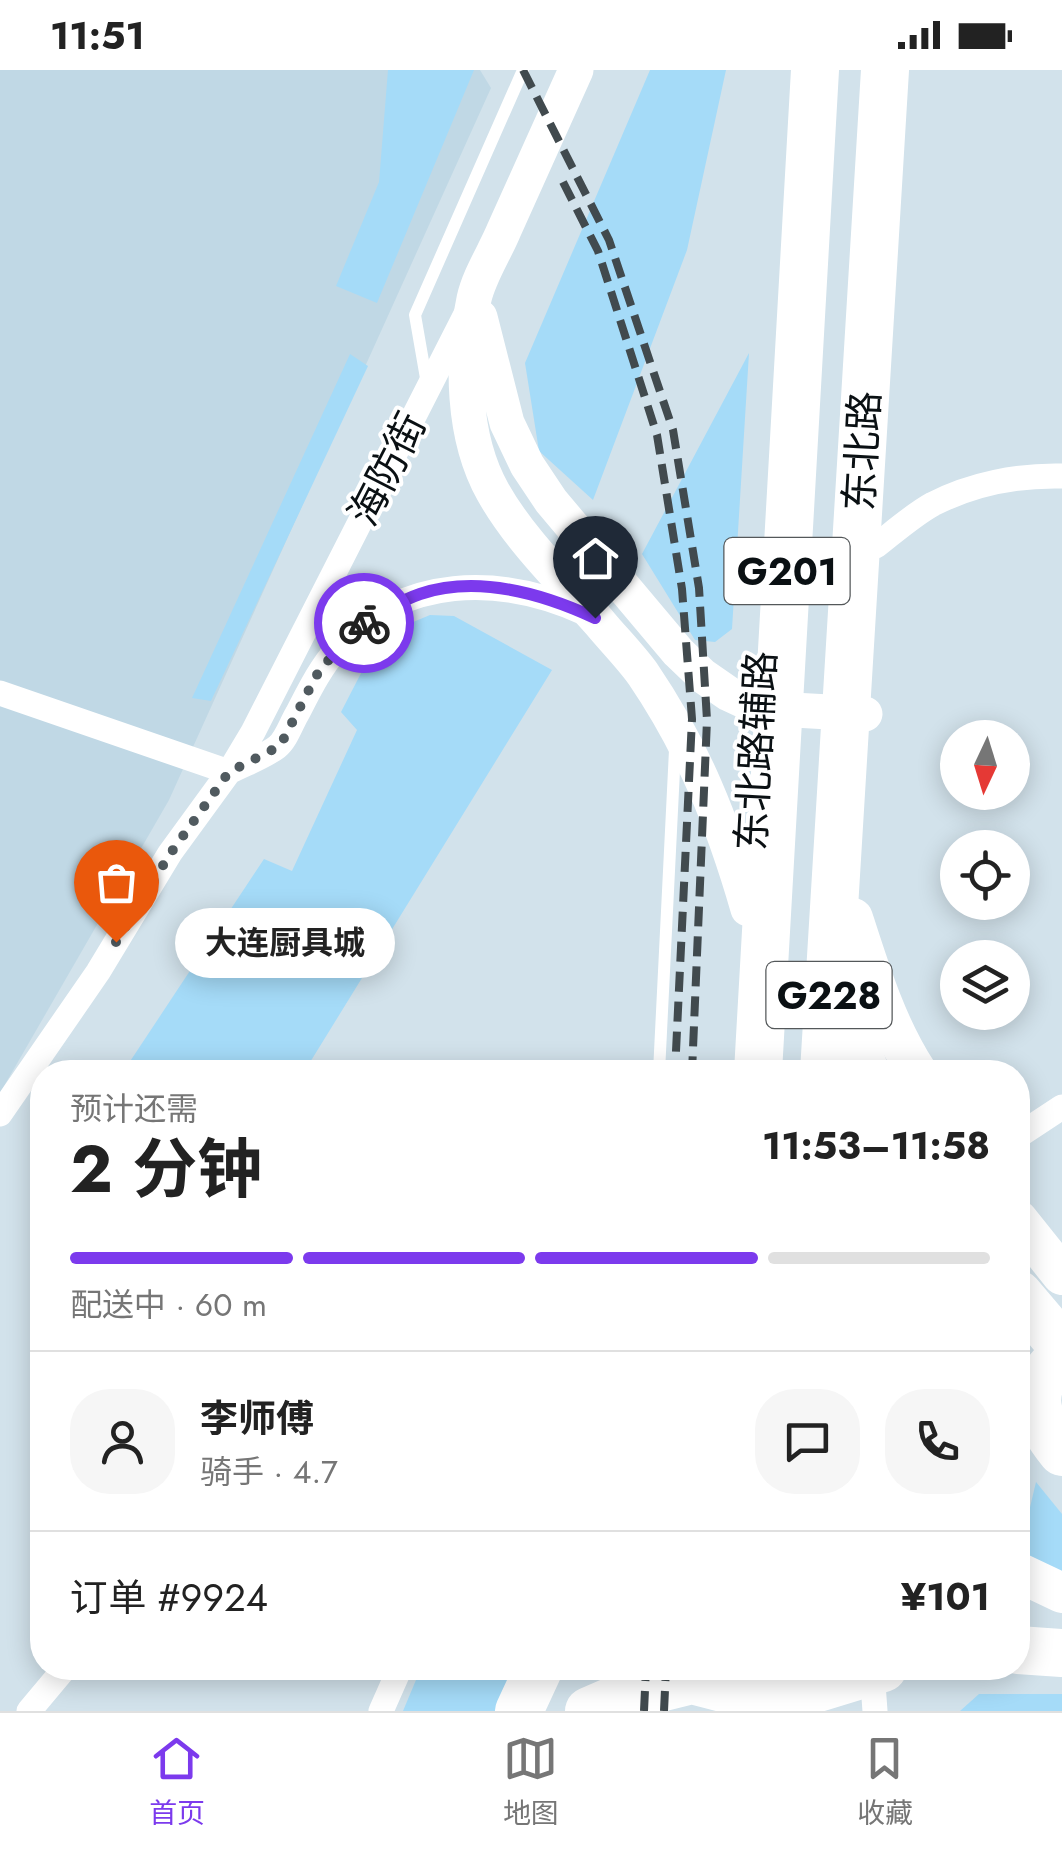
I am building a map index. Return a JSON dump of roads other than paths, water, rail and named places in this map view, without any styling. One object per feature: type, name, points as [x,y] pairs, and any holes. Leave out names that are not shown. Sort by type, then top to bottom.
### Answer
[{"type":"highway","name":"东北路","points":[[759,1060],[815,70]]},
{"type":"highway","name":"东北路","points":[[825,1060],[843,917],[885,70]]},
{"type":"highway","name":"G201","points":[[843,917],[843,989],[854,1040],[880,1060]]},
{"type":"highway","points":[[1030,1319],[1049,1359],[1036,1404],[1043,1429],[1062,1452]]},
{"type":"highway","points":[[1030,1651],[1062,1653]]},
{"type":"highway","points":[[520,1711],[534,1680]]},
{"type":"highway","points":[[786,1711],[788,1680]]},
{"type":"highway","points":[[589,1711],[619,1698],[704,1682],[742,1693],[873,1685]]},
{"type":"main road","name":"海防街","points":[[474,297],[576,70]]},
{"type":"main road","name":"东北路辅路","points":[[739,1060],[748,909],[778,710],[794,70]]},
{"type":"main road","name":"东北路","points":[[776,1060],[778,710],[827,201],[835,70]]},
{"type":"main road","points":[[843,917],[865,714],[905,70]]},
{"type":"main road","points":[[790,140],[827,201]]},
{"type":"main road","points":[[474,297],[466,402],[479,462],[514,523],[642,672],[676,728],[712,800],[748,909]]},
{"type":"main road","points":[[474,297],[506,423],[527,465],[551,501],[678,652],[729,694],[778,710],[865,714]]},
{"type":"main road","points":[[1030,1235],[1062,1275]]},
{"type":"street","name":"海防街","points":[[37,1060],[253,732],[474,297]]},
{"type":"street","points":[[876,546],[932,505],[979,485],[1062,476]]},
{"type":"street","points":[[0,693],[229,772],[280,746],[316,676],[364,623],[422,593],[495,588],[562,603],[595,618]]},
{"type":"street","name":"海防街","points":[[0,1114],[30,1071]]},
{"type":"street","points":[[1030,1128],[1062,1107]]},
{"type":"street","points":[[29,1711],[55,1680]]},
{"type":"street","points":[[381,1711],[395,1680]]},
{"type":"lane","points":[[428,388],[415,315],[522,70]]},
{"type":"lane","points":[[659,1060],[676,728]]},
{"type":"railway","points":[[523,70],[609,240],[673,430],[699,588],[707,720],[693,1060]]},
{"type":"railway","points":[[563,182],[598,251],[657,435],[682,589],[692,719],[676,1060]]},
{"type":"railway","points":[[644,1711],[645,1680]]},
{"type":"railway","points":[[664,1711],[665,1680]]},
{"type":"place","name":"大连厨具城","points":[[116,942]]}]
